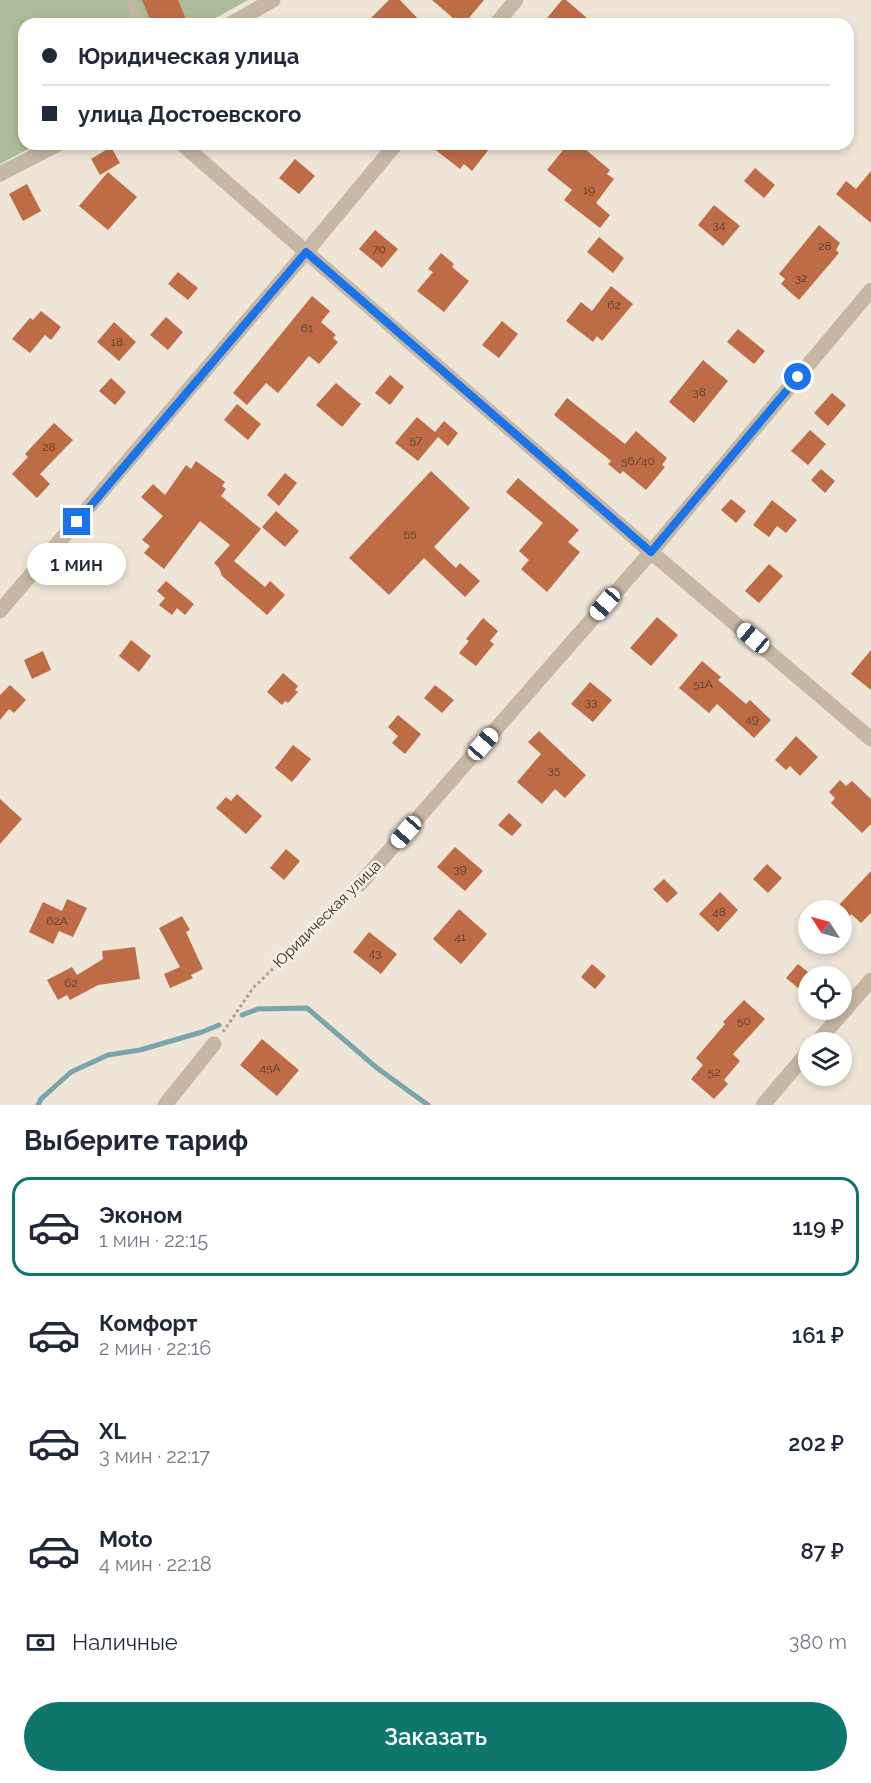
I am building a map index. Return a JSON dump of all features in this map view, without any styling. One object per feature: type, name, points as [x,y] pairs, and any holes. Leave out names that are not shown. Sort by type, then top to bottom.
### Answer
[{"type":"street","points":[[241,18],[273,0]]},
{"type":"street","points":[[501,18],[516,0]]},
{"type":"street","points":[[0,174],[46,150]]},
{"type":"street","points":[[189,150],[651,552],[871,739]]},
{"type":"street","points":[[0,611],[391,150]]},
{"type":"street","name":"Юридическая улица","points":[[360,884],[651,552],[871,290]]},
{"type":"street","points":[[826,1032],[871,980]]},
{"type":"street","points":[[165,1105],[214,1044]]},
{"type":"street","points":[[763,1105],[798,1064]]},
{"type":"lane","points":[[130,0],[138,18]]},
{"type":"path","name":"Юридическая улица","points":[[214,1044],[253,988],[360,884]]},
{"type":"green space","points":[[0,0],[248,0],[216,18],[18,18],[18,150],[27,150],[0,164]]},
{"type":"building","points":[[142,0],[178,0],[186,18],[150,18]]},
{"type":"building","points":[[389,0],[400,0],[417,18],[371,18]]},
{"type":"building","points":[[432,0],[484,0],[469,18],[453,18]]},
{"type":"building","points":[[562,0],[566,0],[587,18],[547,18]]},
{"type":"building","points":[[106,150],[113,150],[120,163],[100,175],[91,159]]},
{"type":"building","points":[[436,150],[488,150],[472,171],[464,164],[460,169]]},
{"type":"building","points":[[563,150],[586,150],[610,170],[607,174],[614,179],[596,203],[610,215],[600,228],[564,200],[572,190],[547,170]]},
{"type":"building","points":[[295,159],[315,176],[299,194],[279,178]]},
{"type":"building","points":[[755,168],[775,185],[764,198],[744,181]]},
{"type":"building","points":[[871,171],[871,223],[836,194],[846,181],[856,189]]},
{"type":"building","points":[[108,172],[137,197],[108,230],[79,206]]},
{"type":"building","points":[[27,184],[41,211],[23,221],[9,194]]},
{"type":"building","points":[[714,205],[740,226],[723,246],[698,225]]},
{"type":"building","points":[[819,225],[840,243],[836,250],[839,253],[799,300],[781,284],[785,279],[779,274]]},
{"type":"building","points":[[375,230],[398,249],[382,268],[359,249]]},
{"type":"building","points":[[599,237],[624,258],[613,273],[587,252]]},
{"type":"building","points":[[441,253],[454,264],[452,267],[469,281],[444,312],[417,291],[433,272],[428,269]]},
{"type":"building","points":[[178,272],[198,288],[188,300],[168,284]]},
{"type":"building","points":[[611,286],[633,304],[602,341],[597,336],[593,342],[566,321],[581,302],[592,311]]},
{"type":"building","points":[[312,296],[330,311],[321,322],[336,335],[333,338],[338,342],[319,364],[309,356],[278,393],[266,383],[247,405],[233,393]]},
{"type":"building","points":[[41,311],[61,327],[51,340],[45,335],[30,353],[12,339],[30,318],[33,320]]},
{"type":"building","points":[[166,317],[183,332],[168,350],[150,335]]},
{"type":"building","points":[[502,321],[518,334],[499,358],[482,345]]},
{"type":"building","points":[[114,322],[136,342],[119,361],[97,342]]},
{"type":"building","points":[[738,329],[765,351],[754,364],[727,342]]},
{"type":"building","points":[[703,360],[728,381],[694,423],[669,402]]},
{"type":"building","points":[[390,375],[404,387],[390,405],[375,393]]},
{"type":"building","points":[[111,378],[126,392],[115,405],[99,391]]},
{"type":"building","points":[[336,383],[361,404],[342,427],[316,405]]},
{"type":"building","points":[[832,393],[846,405],[828,426],[814,413]]},
{"type":"building","points":[[567,398],[625,444],[636,431],[667,458],[662,465],[665,467],[646,490],[623,471],[620,474],[608,464],[611,461],[554,415]]},
{"type":"building","points":[[237,404],[261,424],[248,440],[224,420]]},
{"type":"building","points":[[417,417],[435,432],[444,421],[458,433],[448,446],[438,437],[418,461],[395,443]]},
{"type":"building","points":[[54,423],[73,440],[40,474],[50,484],[37,498],[12,474],[28,457],[25,454]]},
{"type":"building","points":[[810,430],[826,444],[808,465],[791,451]]},
{"type":"building","points":[[196,461],[225,482],[222,486],[226,489],[221,496],[261,529],[234,561],[265,587],[270,581],[285,595],[267,615],[222,576],[214,563],[230,545],[200,521],[164,569],[144,553],[150,546],[142,540],[163,516],[141,497],[153,484],[165,495],[186,465],[191,469]]},
{"type":"building","points":[[821,469],[835,481],[825,493],[811,480]]},
{"type":"building","points":[[431,471],[470,508],[434,547],[456,568],[460,563],[480,581],[465,597],[424,558],[389,595],[349,558]]},
{"type":"building","points":[[285,473],[297,483],[279,506],[267,495]]},
{"type":"building","points":[[518,478],[579,530],[568,542],[580,552],[547,592],[521,569],[529,560],[519,551],[543,523],[506,492]]},
{"type":"building","points":[[731,499],[746,511],[736,523],[721,510]]},
{"type":"building","points":[[772,500],[797,520],[786,533],[777,526],[769,537],[753,525]]},
{"type":"building","points":[[276,511],[299,531],[285,547],[262,527]]},
{"type":"building","points":[[769,564],[783,576],[759,603],[745,591]]},
{"type":"building","points":[[166,581],[194,604],[185,615],[177,608],[172,615],[159,605],[165,598],[157,591]]},
{"type":"building","points":[[657,617],[678,635],[651,666],[630,648]]},
{"type":"building","points":[[483,618],[498,631],[490,641],[494,644],[476,666],[459,653],[469,641],[466,639]]},
{"type":"building","points":[[131,640],[151,656],[139,672],[119,656]]},
{"type":"building","points":[[871,650],[871,690],[851,674]]},
{"type":"building","points":[[43,651],[51,670],[32,679],[24,660]]},
{"type":"building","points":[[702,661],[721,677],[718,680],[746,704],[750,700],[771,720],[754,738],[717,704],[709,713],[679,688]]},
{"type":"building","points":[[283,673],[298,686],[295,690],[298,692],[288,703],[285,701],[282,705],[267,692]]},
{"type":"building","points":[[590,682],[612,700],[593,722],[571,704]]},
{"type":"building","points":[[10,685],[26,700],[14,713],[9,709],[0,720],[0,695]]},
{"type":"building","points":[[435,685],[454,700],[442,713],[424,698]]},
{"type":"building","points":[[398,715],[421,734],[405,754],[392,743],[398,736],[388,727]]},
{"type":"building","points":[[539,731],[586,775],[565,798],[555,789],[542,804],[517,782],[541,754],[528,742]]},
{"type":"building","points":[[796,736],[818,757],[800,776],[790,766],[786,770],[775,760]]},
{"type":"building","points":[[293,745],[311,759],[292,782],[275,768]]},
{"type":"building","points":[[840,780],[846,786],[852,781],[871,799],[871,824],[862,833],[831,803],[835,798],[829,792]]},
{"type":"building","points":[[237,794],[262,816],[246,834],[216,808],[226,797],[231,801]]},
{"type":"building","points":[[0,799],[22,819],[0,844]]},
{"type":"building","points":[[509,813],[522,825],[512,836],[498,825]]},
{"type":"building","points":[[455,847],[483,871],[465,891],[437,867]]},
{"type":"building","points":[[286,849],[300,861],[284,880],[270,868]]},
{"type":"building","points":[[767,864],[782,878],[768,893],[753,879]]},
{"type":"building","points":[[871,871],[871,913],[861,923],[852,915],[852,900],[844,900]]},
{"type":"building","points":[[664,879],[678,893],[667,903],[653,889]]},
{"type":"building","points":[[720,892],[738,910],[718,932],[699,914]]},
{"type":"building","points":[[67,899],[87,908],[73,937],[59,931],[53,944],[29,932],[43,902],[62,911]]},
{"type":"building","points":[[459,909],[487,934],[461,964],[433,939]]},
{"type":"building","points":[[182,916],[190,930],[186,932],[203,969],[191,975],[193,978],[170,988],[164,974],[180,967],[159,928]]},
{"type":"building","points":[[369,932],[397,954],[381,974],[353,952]]},
{"type":"building","points":[[135,947],[140,979],[98,985],[70,1000],[67,995],[58,1000],[47,980],[72,967],[77,975],[103,959],[102,951]]},
{"type":"building","points":[[592,964],[606,976],[595,989],[581,977]]},
{"type":"building","points":[[798,964],[800,966],[798,966],[798,988],[786,978]]},
{"type":"building","points":[[744,1000],[765,1019],[733,1054],[740,1061],[724,1080],[728,1084],[714,1099],[691,1079],[703,1065],[696,1058],[725,1024],[723,1022]]},
{"type":"building","points":[[262,1039],[299,1070],[277,1096],[240,1065]]},
{"type":"waterway","points":[[242,1015],[258,1009],[307,1008],[377,1068],[428,1105]]},
{"type":"waterway","points":[[38,1105],[41,1099],[71,1072],[108,1055],[140,1050],[219,1025]]},
{"type":"route","points":[[77,522],[306,252],[651,552],[798,377]]}]
